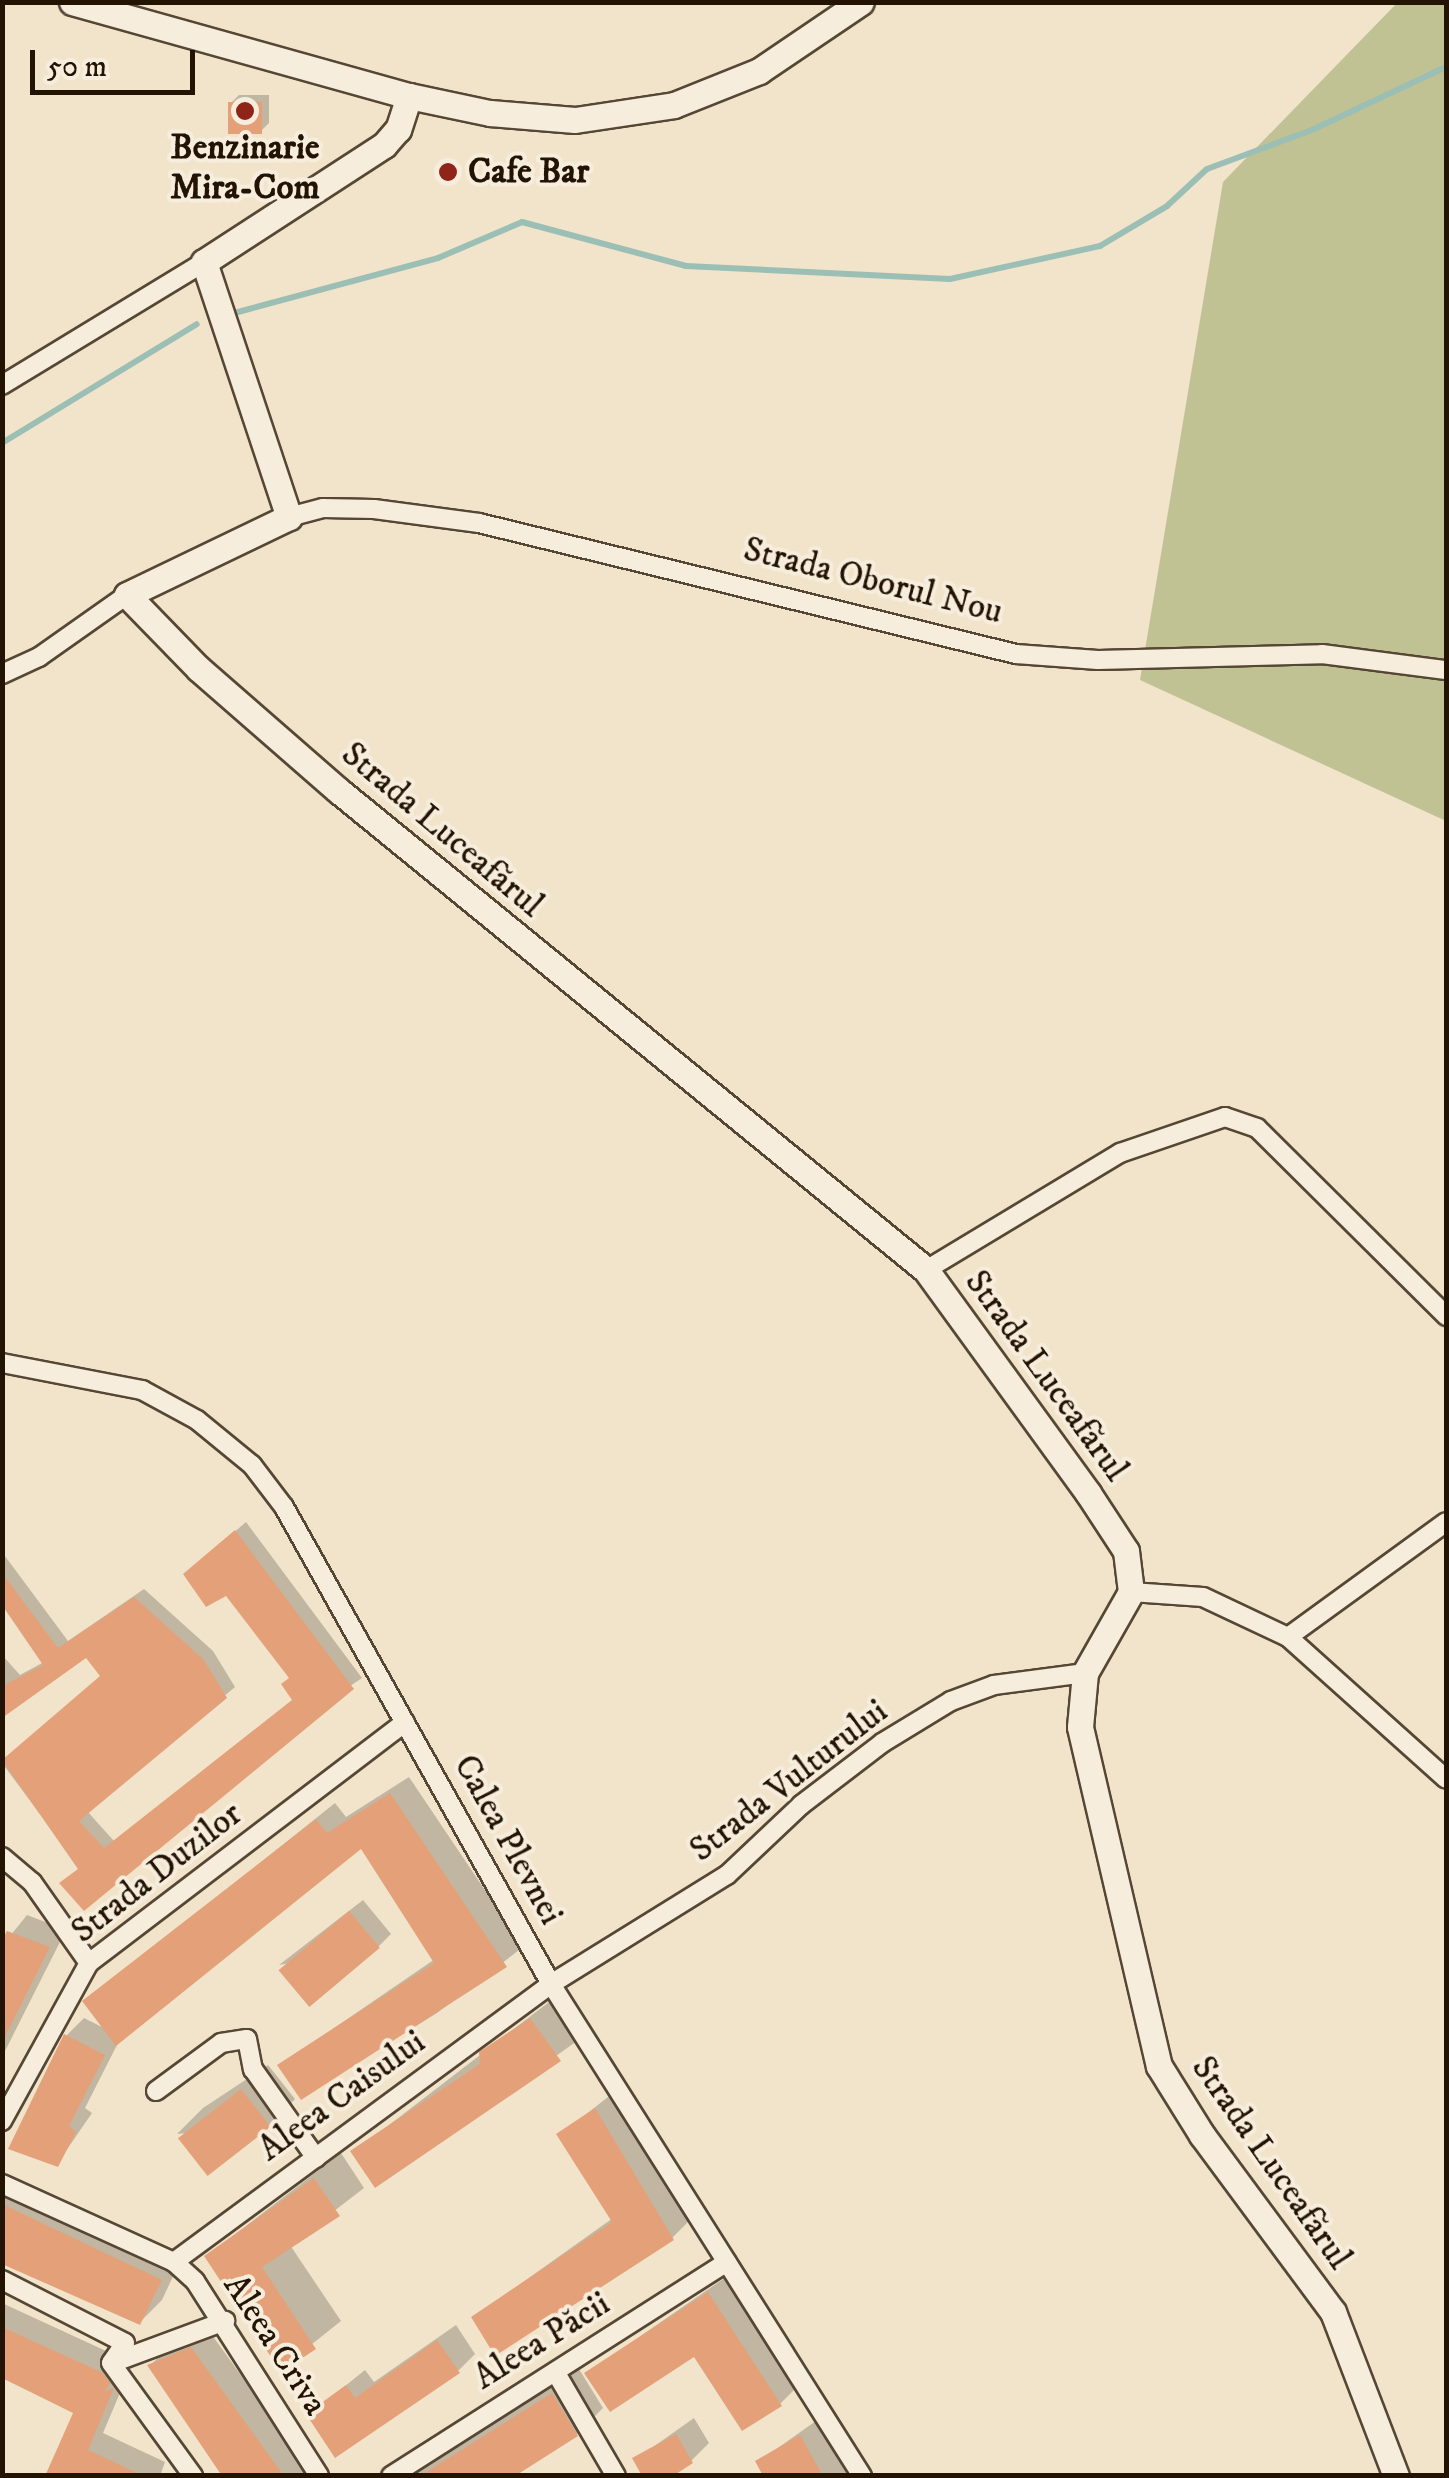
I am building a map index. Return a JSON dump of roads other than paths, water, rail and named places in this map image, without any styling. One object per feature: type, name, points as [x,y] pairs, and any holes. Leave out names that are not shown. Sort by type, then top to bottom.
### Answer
[{"type":"street","points":[[72,2],[409,96],[490,113],[575,120],[674,105],[758,71],[861,2]]},
{"type":"street","points":[[2,385],[384,146],[398,129],[409,96]]},
{"type":"street","points":[[204,262],[289,517]]},
{"type":"street","name":"Strada Oborul Nou","points":[[2,674],[39,657],[127,595],[289,517],[322,508],[374,509],[479,524],[1016,654],[1098,660],[1322,654],[1446,670]]},
{"type":"street","name":"Strada Luceafărul","points":[[127,595],[199,669],[340,792],[926,1270],[1126,1551],[1131,1592],[1086,1673],[1080,1726],[1087,1776],[1160,2066],[1333,2312],[1396,2476]]},
{"type":"street","points":[[926,1270],[1120,1153],[1225,1117],[1257,1128],[1446,1316]]},
{"type":"street","name":"Calea Plevnei","points":[[2,1363],[142,1390],[198,1420],[252,1465],[284,1507],[551,1984],[862,2476]]},
{"type":"street","points":[[1288,1638],[1446,1522]]},
{"type":"street","points":[[1131,1592],[1203,1597],[1288,1638],[1446,1779]]},
{"type":"street","name":"Strada Vulturului","points":[[551,1984],[727,1876],[814,1794],[952,1701],[994,1685],[1086,1673]]},
{"type":"street","name":"Strada Duzilor","points":[[2,2122],[89,1963],[406,1722]]},
{"type":"street","points":[[2,1858],[32,1882],[89,1963]]},
{"type":"street","name":"Aleea Caisului","points":[[174,2262],[551,1984]]},
{"type":"street","points":[[156,2091],[221,2043],[247,2039],[253,2069],[316,2158]]},
{"type":"street","name":"Aleea Criva","points":[[2,2184],[174,2262],[226,2321],[319,2476]]},
{"type":"street","name":"Aleea Păcii","points":[[390,2476],[727,2262]]},
{"type":"street","points":[[2,2280],[124,2342],[112,2363]]},
{"type":"street","points":[[112,2363],[226,2321]]},
{"type":"street","points":[[112,2363],[193,2476]]},
{"type":"street","points":[[556,2373],[616,2476]]},
{"type":"waterway","points":[[238,312],[438,258],[522,222],[686,266],[950,279],[1100,246],[1167,206],[1207,169],[1312,130],[1446,67]]},
{"type":"waterway","points":[[2,443],[197,324]]},
{"type":"place","name":"Benzinarie Mira-Com","points":[[245,111]]},
{"type":"place","name":"Cafe Bar","points":[[448,172]]}]
